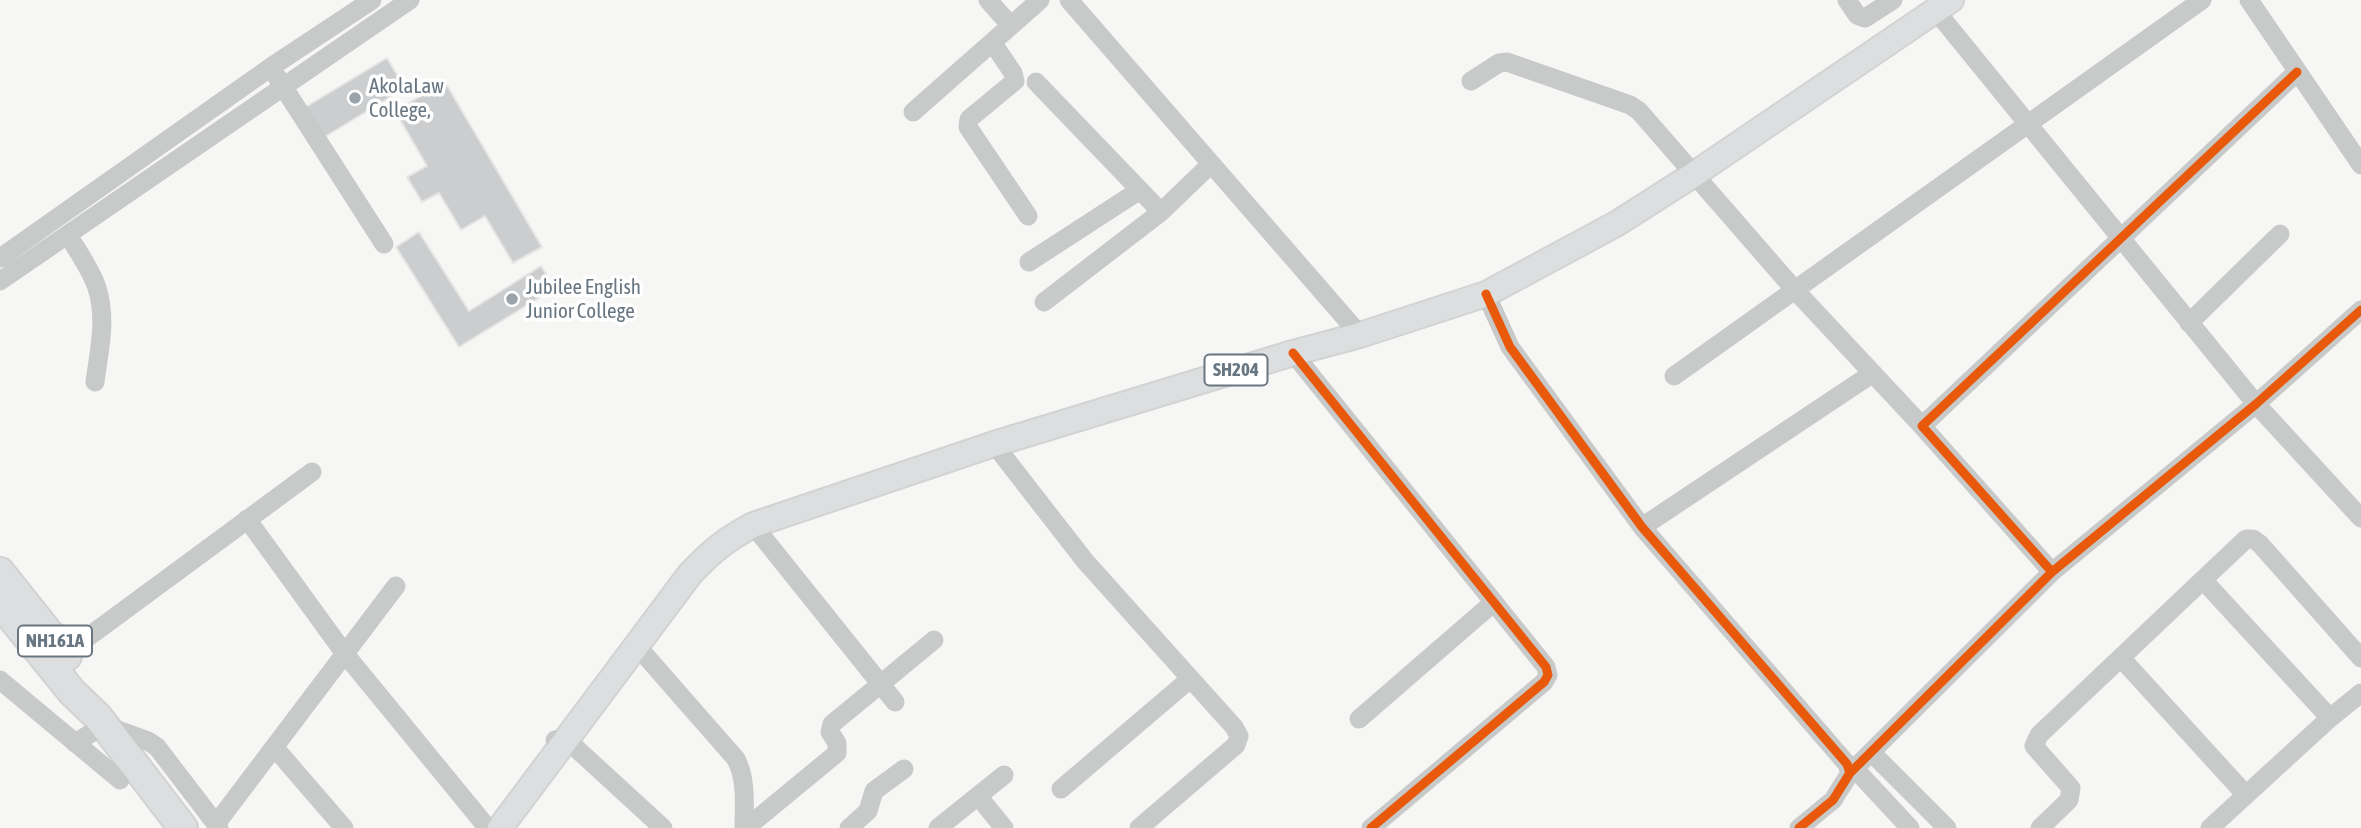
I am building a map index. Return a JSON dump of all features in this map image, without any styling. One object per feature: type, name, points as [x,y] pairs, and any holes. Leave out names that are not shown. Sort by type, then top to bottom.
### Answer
[{"type":"highway","name":"NH161A","points":[[0,572],[87,681],[101,721],[125,769],[183,828]]},
{"type":"highway","name":"NH161A","points":[[0,603],[72,692],[101,721]]},
{"type":"main road","name":"SH204","points":[[490,827],[561,746],[690,574],[713,549],[753,525],[994,444],[1360,335],[1486,294],[1616,224],[1693,175],[1943,5]]},
{"type":"street","points":[[0,281],[68,234],[119,188],[271,67],[372,0]]},
{"type":"street","points":[[0,258],[119,188],[282,86],[410,0]]},
{"type":"street","points":[[988,0],[1010,26]]},
{"type":"street","points":[[913,112],[1040,0]]},
{"type":"street","points":[[1069,0],[1360,335]]},
{"type":"street","points":[[1847,0],[1857,15],[1866,18],[1895,0],[1914,26]]},
{"type":"street","points":[[1674,376],[2202,0]]},
{"type":"street","points":[[2249,0],[2361,165]]},
{"type":"street","points":[[1943,5],[2027,123],[2189,323],[2256,404],[2361,518]]},
{"type":"street","points":[[992,42],[1013,73],[1015,81],[969,119],[968,127],[1028,216]]},
{"type":"street","points":[[1471,81],[1499,63],[1507,62],[1630,106],[1647,118],[1693,175],[1794,289],[1922,426],[2052,572]]},
{"type":"street","points":[[271,67],[384,244]]},
{"type":"street","points":[[1922,426],[2297,72]]},
{"type":"street","points":[[1036,82],[1161,212]]},
{"type":"street","points":[[1044,302],[1161,212],[1211,164]]},
{"type":"street","points":[[1029,262],[1140,190]]},
{"type":"street","points":[[68,234],[90,272],[102,310],[95,382]]},
{"type":"street","points":[[2189,323],[2280,234]]},
{"type":"street","points":[[1486,294],[1510,347],[1642,527],[1852,771],[1910,828]]},
{"type":"street","points":[[1799,828],[1833,800],[1852,771],[2052,572],[2256,404],[2361,310]]},
{"type":"street","points":[[1293,353],[1546,667],[1548,675],[1544,682],[1371,828]]},
{"type":"street","points":[[1642,527],[1873,373]]},
{"type":"street","points":[[994,444],[1085,562],[1234,727],[1239,736],[1239,741],[1139,828]]},
{"type":"street","points":[[65,654],[312,472]]},
{"type":"street","points":[[247,519],[345,654],[490,827]]},
{"type":"street","points":[[753,525],[895,702]]},
{"type":"street","points":[[2040,828],[2069,800],[2071,788],[2034,746],[2035,741],[2246,539],[2253,539],[2260,544],[2361,658]]},
{"type":"street","points":[[2203,580],[2330,718]]},
{"type":"street","points":[[75,743],[101,721],[148,741],[157,747],[217,826],[396,586]]},
{"type":"street","points":[[1359,719],[1494,602]]},
{"type":"street","points":[[745,828],[837,753],[837,743],[830,732],[832,724],[934,640]]},
{"type":"street","points":[[637,646],[736,759],[744,784],[745,828]]},
{"type":"street","points":[[2121,658],[2246,795]]},
{"type":"street","points":[[1061,789],[1190,679]]},
{"type":"street","points":[[0,680],[75,743],[125,769]]},
{"type":"street","points":[[2210,828],[2361,693]]},
{"type":"street","points":[[561,746],[663,828]]},
{"type":"street","points":[[275,748],[344,828]]},
{"type":"street","points":[[1872,753],[1947,828]]},
{"type":"street","points":[[849,828],[868,811],[874,791],[904,769]]},
{"type":"street","points":[[938,828],[1004,775]]},
{"type":"street","points":[[978,796],[1004,828]]},
{"type":"building","name":"AkolaLaw College,","points":[[387,58],[405,88],[323,138],[304,108]]},
{"type":"building","points":[[445,82],[542,247],[513,263],[485,216],[461,230],[439,193],[422,202],[407,177],[427,166],[395,111]]},
{"type":"building","name":"Jubilee English Junior College","points":[[419,232],[469,311],[541,266],[555,288],[459,347],[396,247]]},
{"type":"cycle path","points":[[2052,572],[1922,426],[2297,72]]},
{"type":"cycle path","points":[[1486,294],[1510,347],[1642,527],[1847,764],[1850,773],[1833,800],[1799,828]]},
{"type":"cycle path","points":[[1850,773],[2052,572],[2256,404],[2361,310]]},
{"type":"cycle path","points":[[1293,353],[1546,667],[1548,675],[1544,682],[1371,828]]},
{"type":"place","name":"AkolaLaw College,","points":[[355,98]]},
{"type":"place","name":"Jubilee English Junior College","points":[[512,299]]}]
